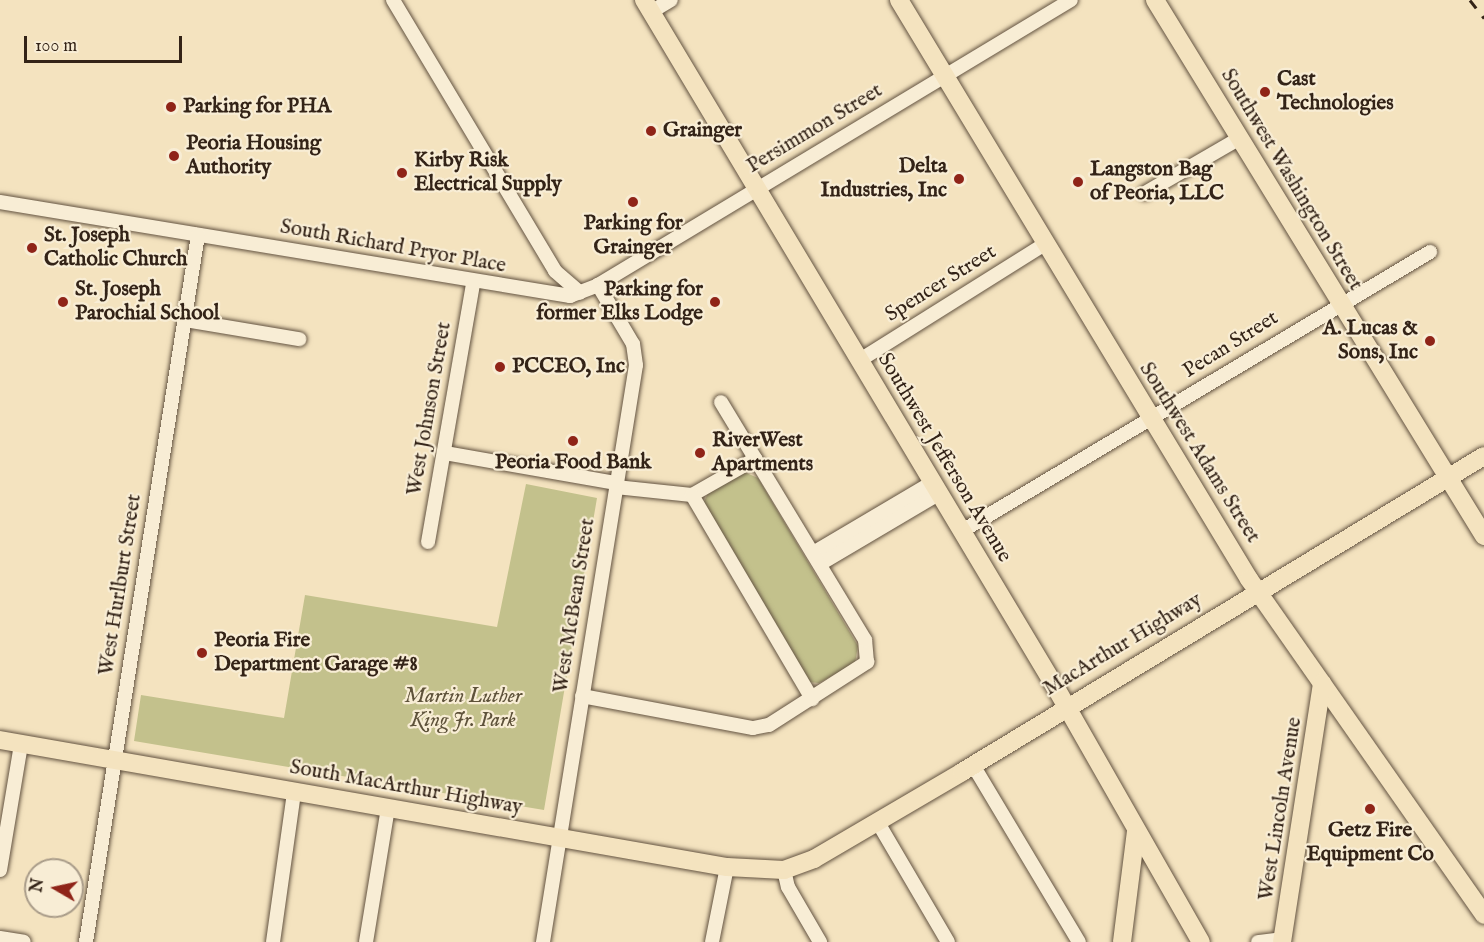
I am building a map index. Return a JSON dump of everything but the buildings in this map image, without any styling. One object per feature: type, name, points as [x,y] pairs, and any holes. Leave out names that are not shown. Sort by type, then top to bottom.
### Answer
[{"type":"main road","name":"Southwest Adams Street","points":[[899,0],[1257,591],[1484,915]]},
{"type":"main road","name":"Southwest Washington Street","points":[[1155,0],[1338,303],[1484,536]]},
{"type":"main road","name":"Southwest Jefferson Avenue","points":[[647,6],[758,188],[1065,705],[1201,942]]},
{"type":"main road","name":"MacArthur Highway","points":[[784,870],[877,821],[973,765],[1065,705],[1484,456]]},
{"type":"main road","name":"West Lincoln Avenue","points":[[1282,941],[1322,683]]},
{"type":"main road","name":"South MacArthur Highway","points":[[0,740],[727,867],[784,870]]},
{"type":"main road","points":[[1122,942],[1136,829]]},
{"type":"street","points":[[393,0],[555,271],[580,293]]},
{"type":"street","points":[[647,6],[671,0]]},
{"type":"street","name":"Persimmon Street","points":[[580,293],[598,285],[1071,0]]},
{"type":"street","points":[[1145,193],[1240,138]]},
{"type":"street","name":"South Richard Pryor Place","points":[[0,202],[473,283],[563,296],[580,293]]},
{"type":"street","name":"West Hurlburt Street","points":[[86,942],[198,235]]},
{"type":"street","name":"Spencer Street","points":[[860,360],[1045,244]]},
{"type":"street","name":"Pecan Street","points":[[962,531],[1151,419],[1338,303],[1430,252]]},
{"type":"street","name":"West Johnson Street","points":[[428,542],[473,283]]},
{"type":"street","name":"West McBean Street","points":[[543,942],[636,365],[633,345],[598,285]]},
{"type":"street","points":[[185,320],[299,339]]},
{"type":"street","points":[[582,696],[753,728],[812,699],[867,662],[865,640],[721,402]]},
{"type":"street","points":[[445,453],[616,485],[692,495],[755,459]]},
{"type":"street","points":[[816,559],[936,488]]},
{"type":"street","points":[[692,495],[812,699]]},
{"type":"street","points":[[0,870],[21,744]]},
{"type":"street","points":[[973,765],[1079,942]]},
{"type":"street","points":[[273,942],[294,792]]},
{"type":"street","points":[[366,942],[388,808]]},
{"type":"street","points":[[877,821],[948,942]]},
{"type":"street","points":[[712,942],[727,867]]},
{"type":"street","points":[[784,870],[788,887],[820,942]]},
{"type":"street","points":[[0,938],[24,942]]},
{"type":"street","points":[[1258,942],[1282,941]]},
{"type":"green space","points":[[744,472],[758,478],[858,646],[855,663],[819,683],[808,682],[703,504],[708,493]]},
{"type":"green space","name":"Martin Luther King Jr. Park","points":[[526,484],[597,498],[544,810],[134,741],[141,695],[284,718],[305,595],[497,627]]},
{"type":"railway","points":[[1470,0],[1484,18]]},
{"type":"place","name":"Cast Technologies","points":[[1265,92]]},
{"type":"place","name":"Parking for PHA","points":[[171,107]]},
{"type":"place","name":"Grainger","points":[[651,131]]},
{"type":"place","name":"Peoria Housing Authority","points":[[174,156]]},
{"type":"place","name":"Kirby Risk Electrical Supply","points":[[402,173]]},
{"type":"place","name":"Delta Industries, Inc","points":[[959,179]]},
{"type":"place","name":"Langston Bag of Peoria, LLC","points":[[1078,182]]},
{"type":"place","name":"Parking for Grainger","points":[[633,202]]},
{"type":"place","name":"St. Joseph Catholic Church","points":[[32,248]]},
{"type":"place","name":"St. Joseph Parochial School","points":[[63,302]]},
{"type":"place","name":"Parking for former Elks Lodge","points":[[715,302]]},
{"type":"place","name":"A. Lucas & Sons, Inc","points":[[1430,341]]},
{"type":"place","name":"PCCEO, Inc","points":[[500,367]]},
{"type":"place","name":"Peoria Food Bank","points":[[573,441]]},
{"type":"place","name":"RiverWest Apartments","points":[[700,453]]},
{"type":"place","name":"Peoria Fire Department Garage #8","points":[[202,653]]},
{"type":"place","name":"Getz Fire Equipment Co","points":[[1370,809]]}]
